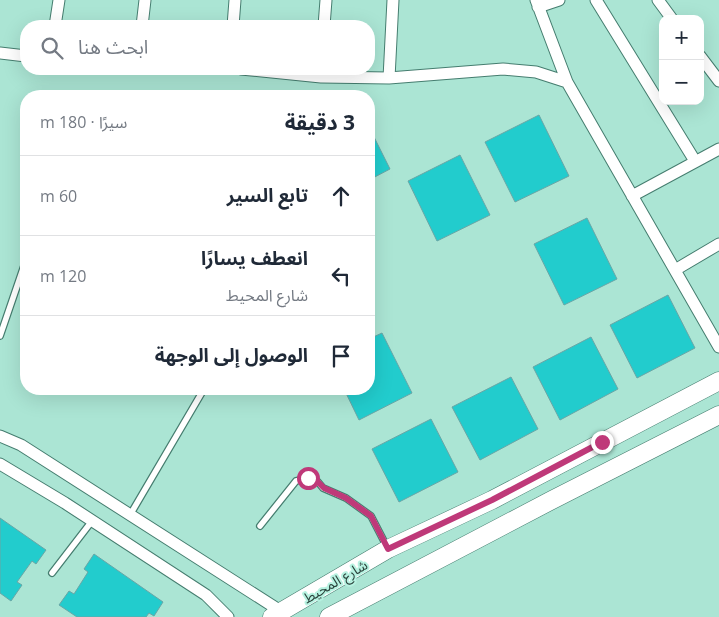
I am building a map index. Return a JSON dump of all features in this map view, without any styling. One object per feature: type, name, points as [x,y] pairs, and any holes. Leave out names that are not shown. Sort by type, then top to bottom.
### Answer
[{"type":"main road","name":"شارع المحيط","points":[[277,614],[388,549],[492,500],[719,381]]},
{"type":"main road","name":"شارع المحيط","points":[[329,617],[552,500],[719,416]]},
{"type":"street","points":[[56,20],[59,0]]},
{"type":"street","points":[[143,20],[145,0]]},
{"type":"street","points":[[233,20],[235,0]]},
{"type":"street","points":[[324,20],[326,0]]},
{"type":"street","points":[[389,78],[393,0]]},
{"type":"street","points":[[559,0],[537,3],[567,82],[719,347]]},
{"type":"street","points":[[596,0],[695,162]]},
{"type":"street","points":[[658,0],[669,15]]},
{"type":"street","points":[[0,53],[20,55]]},
{"type":"street","points":[[703,60],[719,81]]},
{"type":"street","points":[[348,75],[389,78],[504,69],[536,72],[567,82]]},
{"type":"street","points":[[632,196],[719,149]]},
{"type":"street","points":[[675,270],[719,244]]},
{"type":"street","points":[[0,436],[21,445],[130,515],[277,614]]},
{"type":"street","points":[[0,464],[206,595],[228,617]]},
{"type":"lane","points":[[0,336],[20,278]]},
{"type":"lane","points":[[130,515],[200,395]]},
{"type":"lane","points":[[260,526],[296,481],[308,478],[346,498],[371,516],[388,549]]},
{"type":"lane","points":[[52,574],[92,521]]},
{"type":"building","points":[[539,115],[569,176],[515,202],[485,142]]},
{"type":"building","points":[[375,139],[390,169],[375,177]]},
{"type":"building","points":[[460,155],[490,215],[437,241],[408,181]]},
{"type":"building","points":[[587,218],[617,279],[564,305],[534,244]]},
{"type":"building","points":[[668,295],[695,348],[637,378],[610,325]]},
{"type":"building","points":[[382,333],[412,393],[359,420],[347,395],[375,395],[375,336]]},
{"type":"building","points":[[591,337],[618,389],[560,420],[533,367]]},
{"type":"building","points":[[511,377],[538,429],[480,460],[452,407]]},
{"type":"building","points":[[431,419],[458,472],[399,502],[372,449]]},
{"type":"building","points":[[0,518],[46,550],[36,564],[32,561],[17,582],[22,585],[11,601],[0,593]]},
{"type":"building","points":[[94,554],[163,602],[154,616],[149,613],[146,617],[77,617],[59,605],[69,591],[74,594],[88,572],[84,569]]},
{"type":"route","points":[[308,478],[346,498],[371,516],[388,549],[492,500],[602,442]]}]
